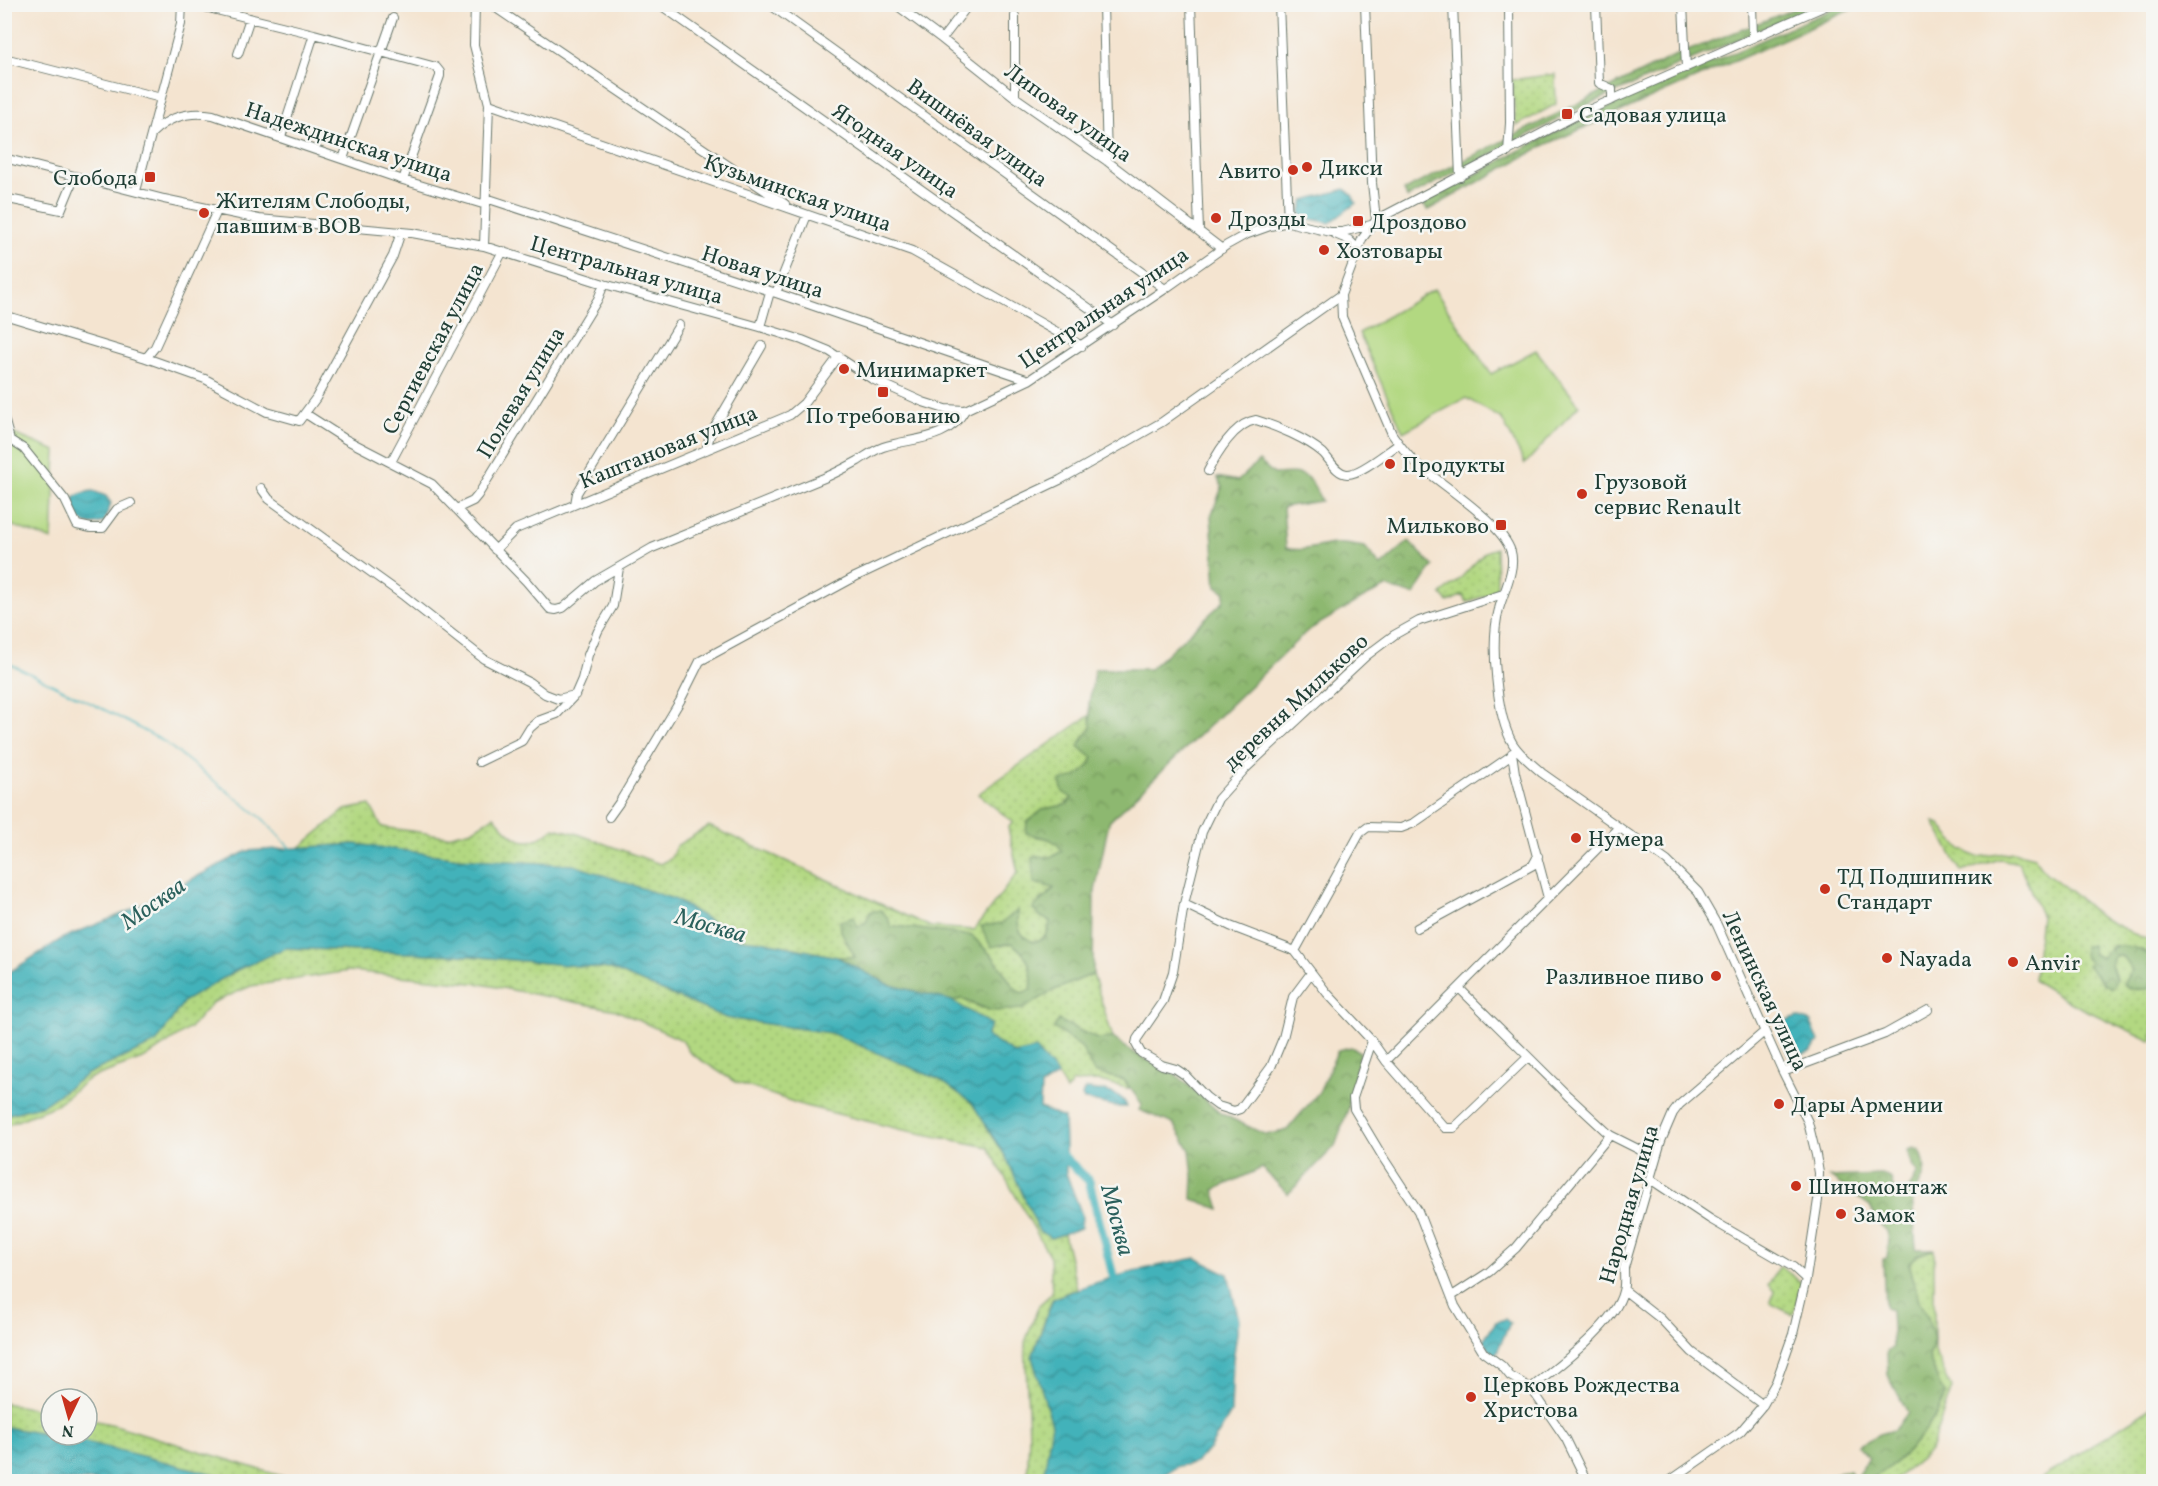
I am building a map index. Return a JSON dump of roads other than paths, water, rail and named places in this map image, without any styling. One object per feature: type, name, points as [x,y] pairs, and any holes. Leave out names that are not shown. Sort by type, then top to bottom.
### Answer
[{"type":"street","points":[[136,191],[181,24],[182,4]]},
{"type":"street","points":[[192,4],[436,67],[440,72],[403,180]]},
{"type":"street","points":[[475,4],[474,45],[489,104],[484,246]]},
{"type":"street","points":[[490,4],[794,210]]},
{"type":"street","name":"Ягодная улица","points":[[659,4],[1113,325]]},
{"type":"street","name":"Вишнёвая улица","points":[[769,4],[1165,289]]},
{"type":"street","name":"Липовая улица","points":[[896,4],[1015,97],[1107,161],[1222,249]]},
{"type":"street","points":[[942,39],[969,4]]},
{"type":"street","points":[[1103,4],[1107,161]]},
{"type":"street","points":[[1191,4],[1199,231]]},
{"type":"street","points":[[1279,4],[1288,222]]},
{"type":"street","points":[[1365,4],[1373,222],[1358,249],[1341,295],[1342,317],[1392,434],[1399,444],[1414,460],[1499,532],[1512,554],[1495,633],[1495,654],[1502,711],[1507,732],[1514,746],[1512,754],[1548,898]]},
{"type":"street","points":[[1453,4],[1460,177]]},
{"type":"street","points":[[1508,152],[1510,123],[1509,4]]},
{"type":"street","points":[[1596,4],[1599,83],[1612,89],[1612,100]]},
{"type":"street","points":[[1683,4],[1686,68]]},
{"type":"street","points":[[1752,4],[1753,38]]},
{"type":"street","name":"Центральная улица","points":[[4,158],[164,199],[260,219],[401,232],[484,246],[604,284],[802,340],[838,356],[872,379],[923,402],[945,409],[965,410],[1029,380],[1245,235],[1288,222],[1330,232],[1342,232],[1373,222],[1575,116],[1830,4]]},
{"type":"street","points":[[1015,16],[1015,97]]},
{"type":"street","points":[[238,54],[250,18]]},
{"type":"street","points":[[344,159],[393,18]]},
{"type":"street","points":[[281,137],[314,34]]},
{"type":"street","points":[[4,58],[161,98]]},
{"type":"street","name":"Кузьминская улица","points":[[489,104],[912,251],[1082,346]]},
{"type":"street","name":"Надеждинская улица","points":[[153,132],[169,119],[200,113],[213,115],[403,180],[486,201]]},
{"type":"street","points":[[4,198],[61,210],[75,176]]},
{"type":"street","name":"Новая улица","points":[[486,201],[773,292],[1029,380]]},
{"type":"street","points":[[146,358],[155,348],[217,211]]},
{"type":"street","points":[[760,327],[807,215]]},
{"type":"street","points":[[4,315],[146,358],[205,379],[267,412],[299,421],[306,414],[393,256],[401,232]]},
{"type":"street","points":[[1330,232],[1349,240],[1358,249]]},
{"type":"street","name":"Сергиевская улица","points":[[391,462],[503,251]]},
{"type":"street","name":"Полевая улица","points":[[456,509],[473,501],[478,495],[598,299],[604,284]]},
{"type":"street","points":[[609,817],[620,803],[680,701],[700,661],[855,577],[1060,480],[1134,439],[1341,295]]},
{"type":"street","points":[[574,504],[577,493],[679,325]]},
{"type":"street","points":[[706,450],[710,435],[762,346]]},
{"type":"street","name":"Каштановая улица","points":[[495,550],[516,529],[798,410],[838,356]]},
{"type":"street","points":[[306,414],[345,439],[432,484],[526,581],[539,598],[550,609],[556,610],[563,608],[595,581],[652,548],[834,473],[882,447],[912,442],[944,432],[959,421],[965,410]]},
{"type":"street","points":[[4,418],[7,441],[24,449],[64,500],[77,525],[103,528],[117,509],[131,503]]},
{"type":"street","points":[[1208,471],[1219,452],[1248,421],[1256,420],[1312,446],[1346,474],[1359,471],[1399,444]]},
{"type":"street","points":[[261,488],[268,499],[404,596],[484,659],[558,699],[575,694]]},
{"type":"street","points":[[478,762],[522,741],[530,728],[538,721],[557,714],[575,694],[598,631],[613,606],[620,568]]},
{"type":"street","name":"деревня Мильково","points":[[1311,974],[1293,997],[1283,1038],[1271,1067],[1240,1109],[1234,1111],[1218,1106],[1176,1069],[1162,1065],[1141,1053],[1136,1044],[1137,1039],[1163,1001],[1173,972],[1184,904],[1202,832],[1218,799],[1245,768],[1366,656],[1394,635],[1419,621],[1503,594]]},
{"type":"street","name":"Ленинская улица","points":[[1514,746],[1525,759],[1667,861],[1698,892],[1717,925],[1764,1032],[1808,1122],[1819,1173],[1818,1200],[1806,1280],[1793,1334],[1776,1382],[1763,1405],[1740,1432],[1668,1482]]},
{"type":"street","points":[[1295,951],[1360,832],[1368,827],[1401,828],[1414,823],[1512,754]]},
{"type":"street","points":[[1386,1061],[1619,827]]},
{"type":"street","points":[[1417,928],[1533,865],[1538,857],[1537,852]]},
{"type":"street","points":[[1184,904],[1230,926],[1295,951],[1327,993],[1445,1128],[1454,1128],[1527,1058]]},
{"type":"street","points":[[1459,988],[1527,1058],[1610,1135],[1641,1150],[1653,1167]]},
{"type":"street","points":[[1783,1072],[1885,1034],[1928,1010]]},
{"type":"street","name":"Народная улица","points":[[1528,1387],[1581,1346],[1614,1313],[1624,1290],[1624,1268],[1660,1141],[1673,1113],[1679,1105],[1764,1032]]},
{"type":"street","points":[[1371,1043],[1353,1098],[1354,1109],[1418,1211],[1455,1306],[1483,1352],[1502,1366],[1510,1376],[1528,1387],[1566,1439],[1587,1482]]},
{"type":"street","points":[[1452,1296],[1489,1272],[1516,1248],[1610,1135]]},
{"type":"street","points":[[1641,1150],[1660,1141]]},
{"type":"street","points":[[1650,1179],[1710,1219],[1793,1267],[1806,1280]]},
{"type":"street","points":[[1624,1290],[1661,1319],[1692,1352],[1763,1405]]},
{"type":"water","points":[[1345,189],[1356,203],[1330,223],[1305,218],[1300,214],[1304,200]]},
{"type":"water","points":[[93,491],[106,496],[111,503],[104,522],[87,524],[77,519],[73,502],[76,496]]},
{"type":"water","points":[[355,844],[459,858],[574,865],[676,900],[740,939],[761,941],[837,957],[887,984],[952,1001],[991,1024],[986,1036],[1015,1054],[1035,1049],[1058,1075],[1041,1086],[1040,1108],[1064,1118],[1066,1173],[1082,1215],[1081,1228],[1051,1238],[1039,1231],[1006,1157],[972,1103],[940,1080],[831,1033],[726,1018],[611,969],[458,955],[285,948],[237,970],[184,1001],[156,1043],[89,1073],[43,1105],[5,1115],[5,975],[63,938],[127,912],[247,851]]},
{"type":"water","points":[[1797,1017],[1811,1022],[1819,1042],[1811,1051],[1793,1058],[1790,1056],[1779,1029],[1784,1022]]},
{"type":"water","points":[[1087,1089],[1116,1095],[1125,1102],[1127,1107],[1084,1100],[1082,1096]]},
{"type":"water","points":[[1196,1258],[1228,1274],[1239,1320],[1233,1360],[1231,1413],[1210,1448],[1195,1463],[1178,1466],[1153,1481],[1043,1481],[1052,1424],[1032,1357],[1053,1299],[1123,1274]]},
{"type":"water","points":[[1505,1319],[1510,1323],[1495,1356],[1483,1340],[1496,1322]]},
{"type":"water","points":[[4,1427],[39,1433],[39,1447],[99,1445],[241,1481],[5,1481]]},
{"type":"waterway","points":[[4,661],[163,741],[263,819],[290,848]]},
{"type":"waterway","name":"Москва","points":[[1057,1150],[1089,1181],[1116,1287]]},
{"type":"place","name":"Садовая улица","points":[[1567,114]]},
{"type":"place","name":"Дикси","points":[[1307,167]]},
{"type":"place","name":"Авито","points":[[1293,170]]},
{"type":"place","name":"Слобода","points":[[150,177]]},
{"type":"place","name":"Жителям Слободы, павшим в ВОВ","points":[[204,213]]},
{"type":"place","name":"Дрозды","points":[[1216,218]]},
{"type":"place","name":"Дроздово","points":[[1358,221]]},
{"type":"place","name":"Хозтовары","points":[[1324,250]]},
{"type":"place","name":"Минимаркет","points":[[844,369]]},
{"type":"place","name":"По требованию","points":[[883,392]]},
{"type":"place","name":"Продукты","points":[[1390,464]]},
{"type":"place","name":"Грузовой сервис Renault","points":[[1582,494]]},
{"type":"place","name":"Мильково","points":[[1501,525]]},
{"type":"place","name":"Нумера","points":[[1576,838]]},
{"type":"place","name":"ТД Подшипник Стандарт","points":[[1825,889]]},
{"type":"place","name":"Nayada","points":[[1887,958]]},
{"type":"place","name":"Anvir","points":[[2013,962]]},
{"type":"place","name":"Разливное пиво","points":[[1716,976]]},
{"type":"place","name":"Дары Армении","points":[[1779,1104]]},
{"type":"place","name":"Шиномонтаж","points":[[1796,1186]]},
{"type":"place","name":"Замок","points":[[1841,1214]]},
{"type":"place","name":"Церковь Рождества Христова","points":[[1471,1397]]}]
